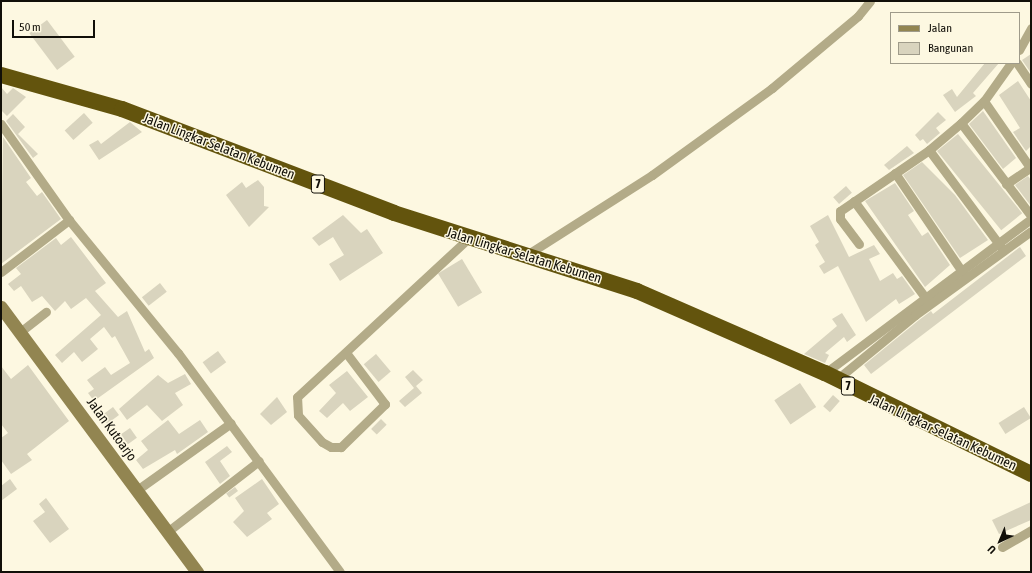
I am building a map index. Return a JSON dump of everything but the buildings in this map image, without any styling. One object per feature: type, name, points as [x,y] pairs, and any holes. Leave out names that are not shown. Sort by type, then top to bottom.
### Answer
[{"type":"highway","name":"Jalan Lingkar Selatan Kebumen","points":[[3,78],[122,109],[469,238],[528,254],[637,291],[830,376],[1031,474]]},
{"type":"main road","name":"Jalan Kutoarjo","points":[[1,307],[197,572]]},
{"type":"street","points":[[528,254],[652,175],[772,88],[858,16],[870,1]]},
{"type":"street","points":[[1020,48],[1031,28]]},
{"type":"street","points":[[859,244],[839,214],[854,201],[929,150],[961,122],[984,101],[1010,64]]},
{"type":"street","points":[[1018,64],[1031,84]]},
{"type":"street","points":[[984,101],[1031,168],[1006,184]]},
{"type":"street","points":[[830,376],[930,304],[998,242],[1031,218],[961,122]]},
{"type":"street","points":[[1,124],[69,220],[101,254],[231,423],[340,572]]},
{"type":"street","points":[[929,150],[1003,250]]},
{"type":"street","points":[[895,173],[963,273]]},
{"type":"street","points":[[854,201],[930,304]]},
{"type":"street","points":[[1,272],[69,220]]},
{"type":"street","points":[[830,376],[889,323],[924,296],[1003,250],[1031,231]]},
{"type":"street","points":[[347,354],[385,404],[341,447],[331,448],[322,442],[298,415],[298,397],[347,354],[469,238]]},
{"type":"street","points":[[20,332],[46,312]]},
{"type":"street","points":[[889,323],[895,330]]},
{"type":"street","points":[[137,490],[231,423]]},
{"type":"street","points":[[167,532],[259,461]]},
{"type":"street","points":[[1002,547],[1031,530]]}]
